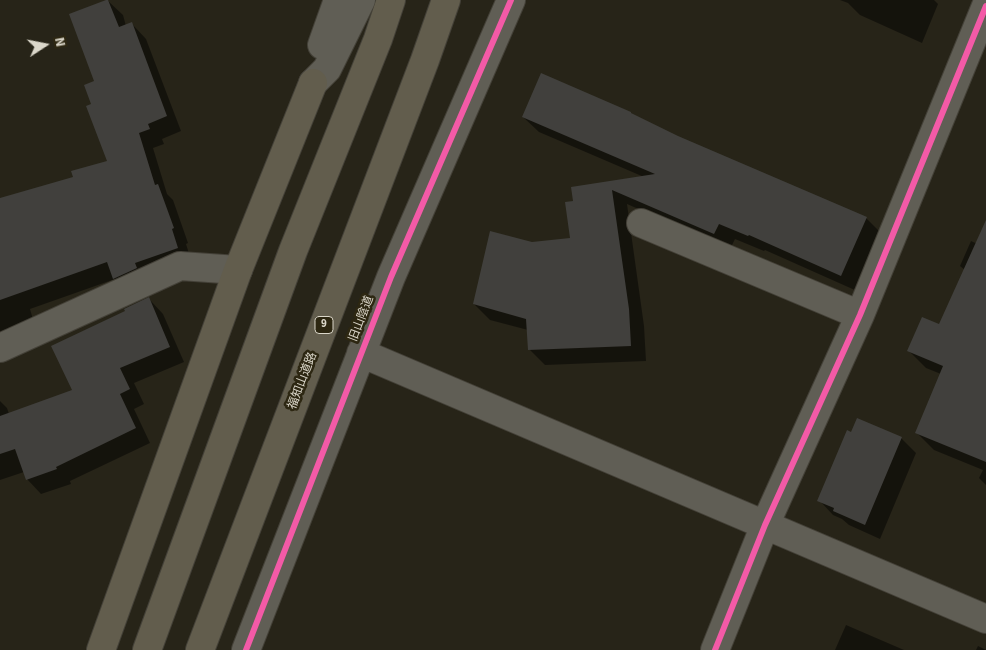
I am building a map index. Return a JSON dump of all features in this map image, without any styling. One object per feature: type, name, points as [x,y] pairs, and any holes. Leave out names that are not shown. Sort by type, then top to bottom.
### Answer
[{"type":"highway","points":[[147,650],[293,251],[378,39],[391,0]]},
{"type":"highway","name":"福知山道路","points":[[200,650],[422,70],[446,0]]},
{"type":"highway","points":[[101,650],[238,270],[313,83]]},
{"type":"street","points":[[313,83],[324,37],[338,0]]},
{"type":"street","points":[[313,83],[327,69],[361,0]]},
{"type":"street","name":"旧山陰道","points":[[246,650],[394,268],[511,0]]},
{"type":"street","points":[[715,650],[765,525],[860,315],[986,6]]},
{"type":"street","points":[[641,223],[860,315]]},
{"type":"street","points":[[0,348],[180,266],[238,270]]},
{"type":"street","points":[[361,353],[986,619]]},
{"type":"building","points":[[108,0],[119,27],[132,22],[167,116],[148,124],[150,129],[139,133],[155,185],[158,184],[174,228],[172,229],[178,248],[135,263],[137,268],[113,279],[107,262],[0,300],[0,198],[73,177],[71,171],[107,161],[86,106],[91,104],[84,85],[94,81],[69,14]]},
{"type":"building","points":[[541,73],[631,112],[678,136],[867,217],[841,276],[749,235],[719,224],[714,234],[612,190],[629,309],[631,346],[528,350],[526,319],[473,304],[490,231],[532,242],[570,238],[565,202],[573,201],[571,187],[655,174],[522,117]]},
{"type":"building","points":[[986,220],[986,462],[915,433],[943,366],[907,351],[922,317],[939,324]]},
{"type":"building","points":[[149,297],[170,347],[120,368],[130,389],[120,394],[136,428],[56,467],[57,469],[26,480],[15,449],[0,454],[0,416],[72,390],[51,346],[125,311],[124,309]]},
{"type":"building","points":[[857,418],[902,437],[865,525],[833,511],[834,508],[817,501],[847,430],[851,432]]},
{"type":"cycle path","points":[[246,650],[391,277],[511,0]]},
{"type":"cycle path","points":[[715,650],[765,525],[860,315],[986,6]]}]
